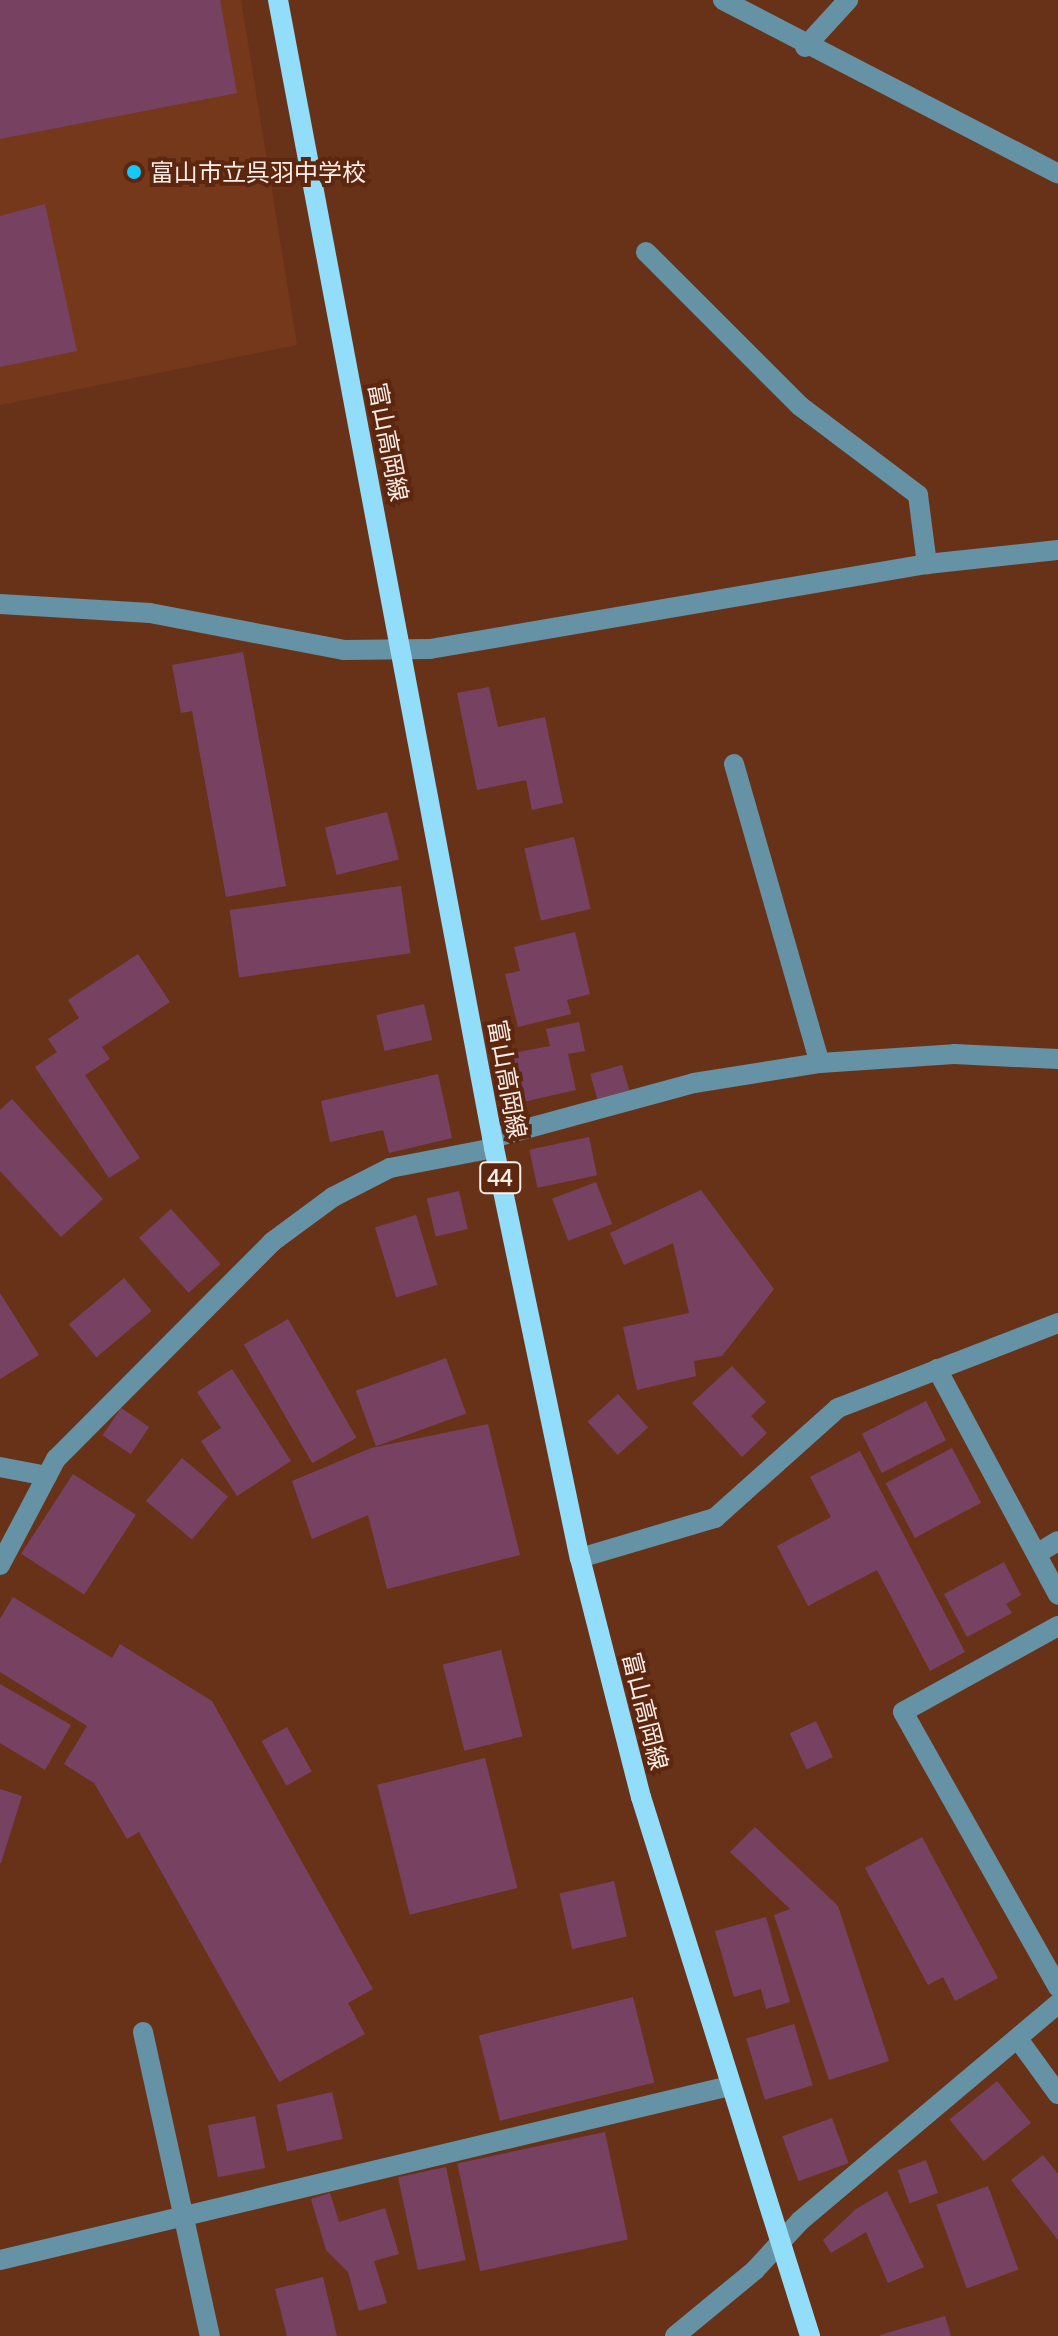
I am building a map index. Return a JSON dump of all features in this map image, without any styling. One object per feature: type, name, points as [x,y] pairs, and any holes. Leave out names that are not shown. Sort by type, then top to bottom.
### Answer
[{"type":"main road","name":"富山高岡線","points":[[278,0],[493,1143],[580,1558],[641,1797],[729,2086],[810,2336]]},
{"type":"street","points":[[723,0],[805,47],[1058,174]]},
{"type":"street","points":[[805,47],[848,0]]},
{"type":"street","points":[[646,252],[800,406],[918,495],[927,564]]},
{"type":"street","points":[[0,604],[150,613],[344,650],[430,649],[927,564],[1058,550]]},
{"type":"street","points":[[734,764],[820,1063]]},
{"type":"street","points":[[0,1565],[56,1459],[272,1242],[333,1197],[390,1168],[493,1143],[694,1083],[820,1063],[954,1054],[1058,1059]]},
{"type":"street","points":[[580,1558],[715,1518],[838,1408],[1058,1323]]},
{"type":"street","points":[[937,1369],[1058,1595]]},
{"type":"street","points":[[0,1467],[47,1476]]},
{"type":"street","points":[[1038,1553],[1058,1541]]},
{"type":"street","points":[[1058,1626],[903,1712],[1058,1987]]},
{"type":"street","points":[[675,2336],[780,2245],[800,2221],[1058,2004]]},
{"type":"street","points":[[143,2032],[210,2336]]},
{"type":"street","points":[[1018,2039],[1058,2094]]},
{"type":"street","points":[[0,2260],[729,2086]]},
{"type":"shaded area","name":"富山市立呉羽中学校","points":[[0,0],[241,0],[297,345],[0,405]]},
{"type":"building","points":[[0,0],[220,0],[237,93],[0,139]]},
{"type":"building","points":[[45,204],[77,351],[0,367],[0,216]]},
{"type":"building","points":[[243,652],[286,886],[226,897],[192,711],[181,713],[172,665]]},
{"type":"building","points":[[489,687],[498,727],[545,717],[563,803],[532,810],[526,780],[477,790],[457,693]]},
{"type":"building","points":[[387,812],[399,860],[337,875],[325,827]]},
{"type":"building","points":[[574,837],[591,909],[541,921],[524,848]]},
{"type":"building","points":[[401,886],[410,953],[239,977],[230,910]]},
{"type":"building","points":[[575,932],[590,994],[567,1000],[571,1014],[518,1027],[505,974],[520,971],[514,947]]},
{"type":"building","points":[[138,954],[170,1002],[102,1047],[110,1059],[85,1075],[140,1158],[109,1178],[35,1067],[57,1052],[48,1039],[79,1018],[68,1000]]},
{"type":"building","points":[[424,1004],[432,1040],[385,1051],[376,1015]]},
{"type":"building","points":[[579,1022],[585,1051],[568,1054],[576,1090],[523,1102],[513,1053],[550,1046],[546,1029]]},
{"type":"building","points":[[622,1065],[629,1090],[597,1099],[590,1074]]},
{"type":"building","points":[[438,1074],[452,1138],[389,1153],[383,1130],[330,1142],[321,1101]]},
{"type":"building","points":[[12,1099],[103,1199],[61,1237],[0,1171],[0,1110]]},
{"type":"building","points":[[589,1137],[597,1175],[537,1188],[529,1150]]},
{"type":"building","points":[[596,1182],[612,1224],[568,1241],[552,1199]]},
{"type":"building","points":[[701,1190],[774,1289],[722,1356],[694,1361],[696,1376],[637,1390],[623,1327],[689,1313],[673,1243],[624,1265],[610,1233]]},
{"type":"building","points":[[459,1191],[468,1229],[436,1236],[427,1198]]},
{"type":"building","points":[[171,1209],[221,1264],[189,1293],[139,1238]]},
{"type":"building","points":[[416,1215],[437,1285],[396,1297],[375,1228]]},
{"type":"building","points":[[124,1278],[152,1311],[96,1357],[69,1324]]},
{"type":"building","points":[[0,1293],[39,1355],[0,1379]]},
{"type":"building","points":[[288,1319],[356,1438],[312,1463],[244,1344]]},
{"type":"building","points":[[446,1358],[466,1413],[376,1446],[356,1391]]},
{"type":"building","points":[[732,1366],[766,1402],[751,1416],[767,1433],[742,1457],[692,1403]]},
{"type":"building","points":[[232,1369],[291,1461],[237,1496],[201,1441],[221,1428],[197,1392]]},
{"type":"building","points":[[618,1394],[648,1427],[618,1455],[588,1421]]},
{"type":"building","points":[[926,1401],[946,1440],[882,1473],[862,1434]]},
{"type":"building","points":[[121,1408],[149,1427],[131,1454],[103,1435]]},
{"type":"building","points":[[488,1424],[520,1555],[387,1589],[368,1515],[312,1539],[292,1481],[371,1448]]},
{"type":"building","points":[[952,1448],[981,1503],[915,1538],[886,1483]]},
{"type":"building","points":[[860,1451],[965,1652],[930,1671],[877,1570],[808,1606],[777,1546],[831,1517],[810,1477]]},
{"type":"building","points":[[182,1458],[228,1497],[192,1539],[146,1501]]},
{"type":"building","points":[[73,1474],[136,1515],[84,1595],[21,1554]]},
{"type":"building","points":[[1004,1562],[1021,1595],[1006,1604],[1012,1613],[967,1637],[944,1594]]},
{"type":"building","points":[[13,1597],[112,1658],[120,1644],[212,1701],[373,1989],[348,2003],[365,2034],[279,2082],[139,1832],[127,1839],[94,1783],[64,1764],[87,1726],[0,1672],[0,1619]]},
{"type":"building","points":[[501,1650],[523,1736],[464,1751],[443,1665]]},
{"type":"building","points":[[0,1684],[71,1725],[45,1770],[0,1743]]},
{"type":"building","points":[[816,1721],[833,1757],[807,1770],[790,1733]]},
{"type":"building","points":[[287,1727],[312,1772],[286,1786],[262,1741]]},
{"type":"building","points":[[485,1758],[517,1888],[410,1915],[377,1785]]},
{"type":"building","points":[[0,1789],[22,1796],[1,1863],[0,1863]]},
{"type":"building","points":[[755,1827],[838,1906],[889,2061],[829,2080],[774,1915],[790,1909],[730,1852]]},
{"type":"building","points":[[922,1837],[998,1978],[955,2001],[943,1977],[928,1985],[865,1868]]},
{"type":"building","points":[[614,1881],[627,1937],[572,1949],[559,1894]]},
{"type":"building","points":[[766,1917],[790,2002],[766,2009],[761,1989],[734,1997],[715,1931]]},
{"type":"building","points":[[633,1997],[654,2082],[500,2121],[479,2035]]},
{"type":"building","points":[[794,2024],[813,2085],[765,2100],[746,2039]]},
{"type":"building","points":[[997,2081],[1031,2123],[984,2161],[950,2119]]},
{"type":"building","points":[[332,2092],[343,2139],[287,2152],[276,2105]]},
{"type":"building","points":[[255,2116],[265,2168],[218,2177],[208,2125]]},
{"type":"building","points":[[832,2118],[848,2163],[799,2181],[782,2136]]},
{"type":"building","points":[[605,2132],[628,2240],[480,2271],[457,2163]]},
{"type":"building","points":[[1043,2155],[1058,2174],[1058,2240],[1011,2180]]},
{"type":"building","points":[[926,2160],[938,2193],[910,2203],[898,2170]]},
{"type":"building","points":[[446,2167],[466,2260],[418,2270],[398,2177]]},
{"type":"building","points":[[988,2186],[1018,2270],[967,2288],[936,2205]]},
{"type":"building","points":[[887,2191],[924,2267],[888,2283],[866,2232],[831,2253],[823,2240],[856,2209]]},
{"type":"building","points":[[330,2193],[339,2222],[385,2208],[399,2254],[374,2261],[387,2303],[359,2311],[348,2272],[326,2250],[311,2199]]},
{"type":"building","points":[[323,2277],[337,2336],[287,2336],[275,2289]]},
{"type":"building","points":[[945,2316],[951,2336],[880,2336],[880,2335]]},
{"type":"place","name":"富山市立呉羽中学校","points":[[134,172]]}]
